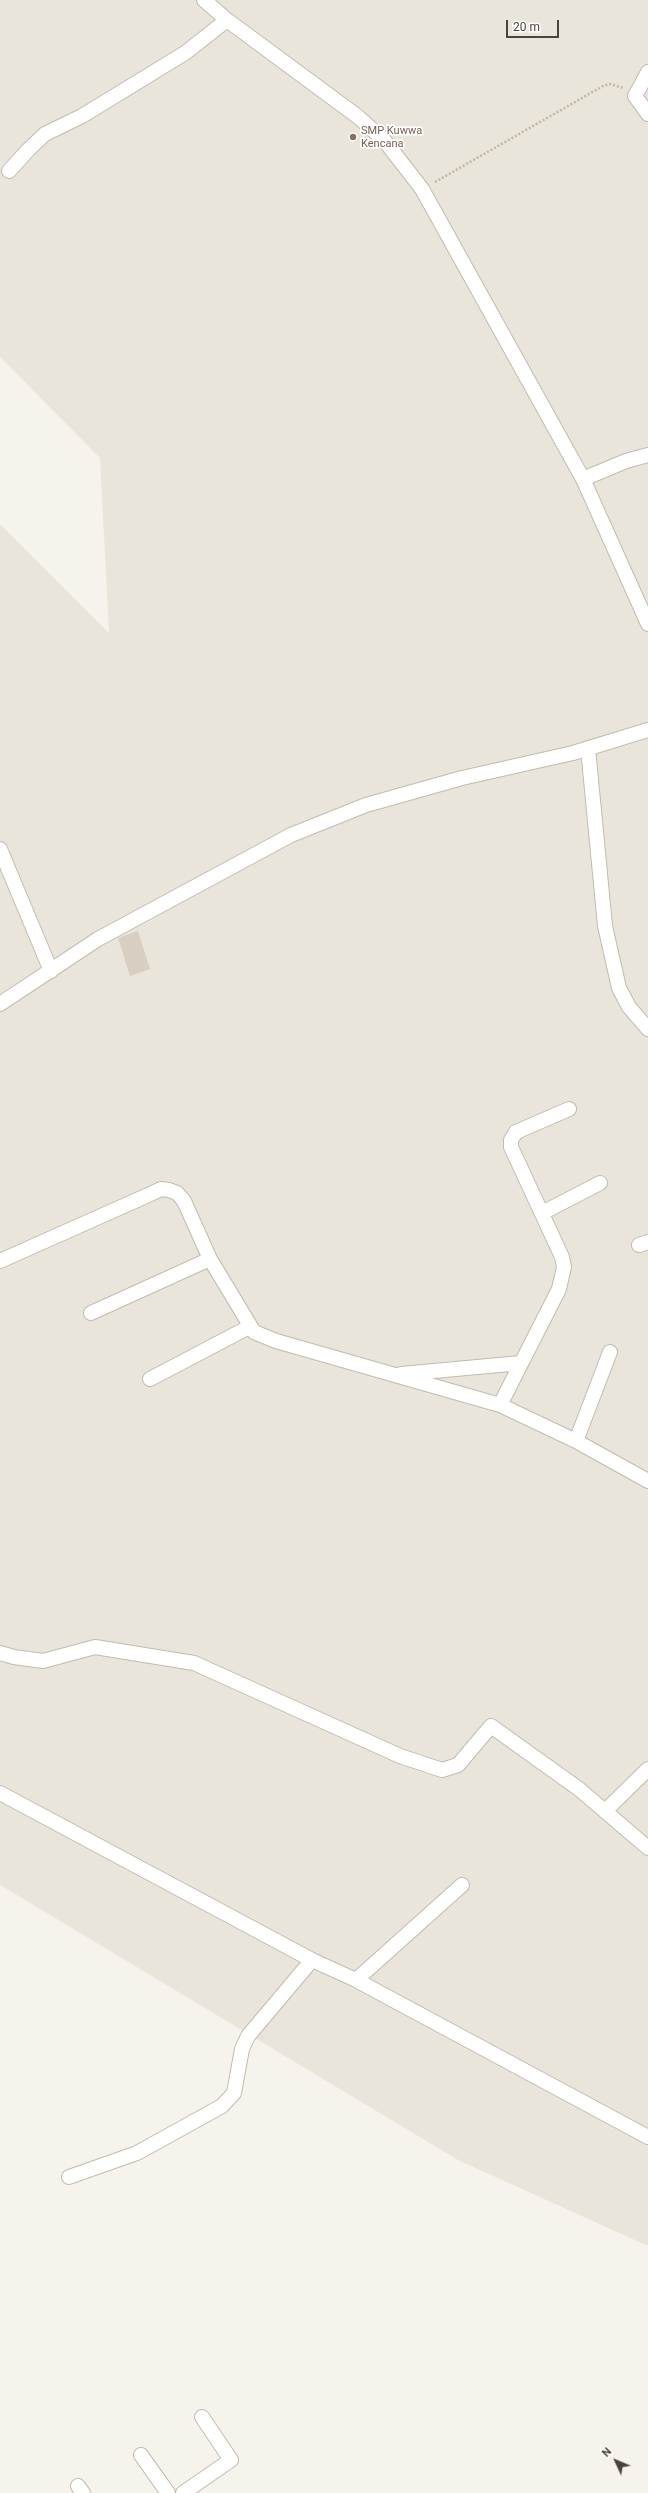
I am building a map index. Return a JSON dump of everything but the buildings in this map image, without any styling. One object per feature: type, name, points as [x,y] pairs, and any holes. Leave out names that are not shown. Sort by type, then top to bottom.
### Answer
[{"type":"street","points":[[204,0],[226,20],[357,116],[384,140],[422,189],[583,479],[648,624]]},
{"type":"street","points":[[9,171],[45,134],[82,116],[185,53],[226,20]]},
{"type":"street","points":[[648,72],[635,96],[648,114]]},
{"type":"street","points":[[583,479],[626,461],[648,455]]},
{"type":"street","points":[[0,1004],[98,939],[292,835],[366,804],[462,778],[588,748],[648,730]]},
{"type":"street","points":[[588,748],[605,926],[619,988],[629,1007],[648,1029]]},
{"type":"street","points":[[0,849],[51,971]]},
{"type":"street","points":[[500,1405],[563,1280],[564,1267],[562,1257],[511,1146],[511,1140],[516,1132],[569,1108]]},
{"type":"street","points":[[542,1213],[600,1183]]},
{"type":"street","points":[[0,1261],[161,1190],[177,1192],[184,1201],[210,1259],[249,1327],[254,1332],[276,1341],[500,1405],[576,1442],[648,1480]]},
{"type":"street","points":[[91,1313],[210,1259]]},
{"type":"street","points":[[150,1379],[249,1327]]},
{"type":"street","points":[[576,1442],[610,1352]]},
{"type":"street","points":[[393,1374],[521,1363]]},
{"type":"street","points":[[0,1653],[14,1657],[43,1661],[95,1647],[194,1663],[400,1756],[442,1770],[458,1766],[491,1726],[579,1789],[648,1848]]},
{"type":"street","points":[[605,1811],[648,1769]]},
{"type":"street","points":[[0,1793],[312,1960],[356,1980],[648,2137]]},
{"type":"street","points":[[356,1980],[462,1885]]},
{"type":"street","points":[[69,2177],[136,2153],[222,2106],[234,2093],[242,2049],[248,2036],[312,1960]]},
{"type":"street","points":[[183,2493],[231,2460],[202,2417]]},
{"type":"street","points":[[141,2455],[168,2493]]},
{"type":"path","points":[[422,189],[603,86]]},
{"type":"shaded area","points":[[0,0],[648,0],[648,2246],[458,2160],[0,1885],[0,524],[109,633],[100,458],[0,357]]},
{"type":"place","name":"SMP Kuwwa Kencana","points":[[353,137]]}]
